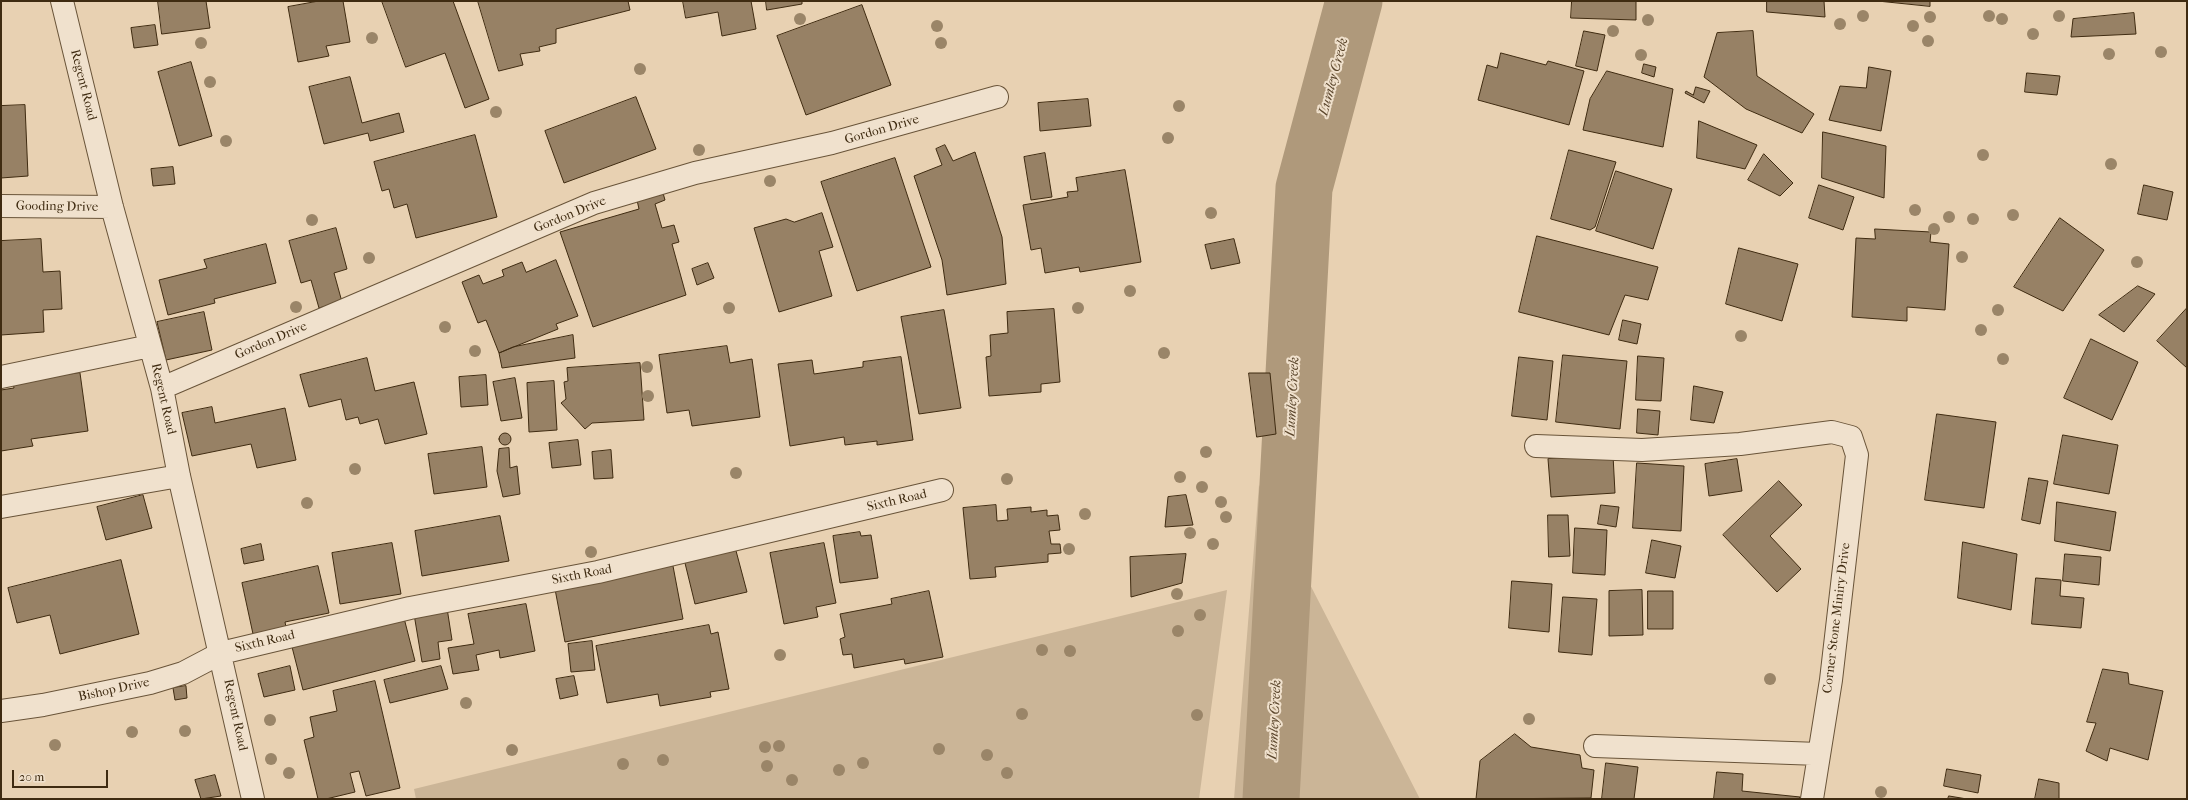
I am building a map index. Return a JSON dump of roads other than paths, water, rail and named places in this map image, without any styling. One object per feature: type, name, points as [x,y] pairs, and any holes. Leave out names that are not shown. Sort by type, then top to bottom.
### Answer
[{"type":"street","name":"Regent Road","points":[[62,1],[112,207],[162,388],[180,476],[253,799]]},
{"type":"street","name":"Gordon Drive","points":[[162,388],[594,203],[695,173],[832,143],[997,97]]},
{"type":"street","name":"Gooding Drive","points":[[1,206],[112,207]]},
{"type":"street","points":[[1,377],[150,346]]},
{"type":"street","name":"Corner Stone Miniry Drive","points":[[1536,446],[1642,450],[1740,444],[1832,432],[1851,437],[1857,455],[1831,680],[1812,799]]},
{"type":"street","points":[[1,507],[180,476]]},
{"type":"street","name":"Sixth Road","points":[[221,653],[410,608],[598,572],[942,490]]},
{"type":"street","name":"Bishop Drive","points":[[1,711],[43,705],[150,683],[183,673],[221,653]]},
{"type":"street","points":[[1595,746],[1819,754]]},
{"type":"waterway","name":"Lumley Creek","points":[[1271,799],[1304,188],[1354,1]]}]
